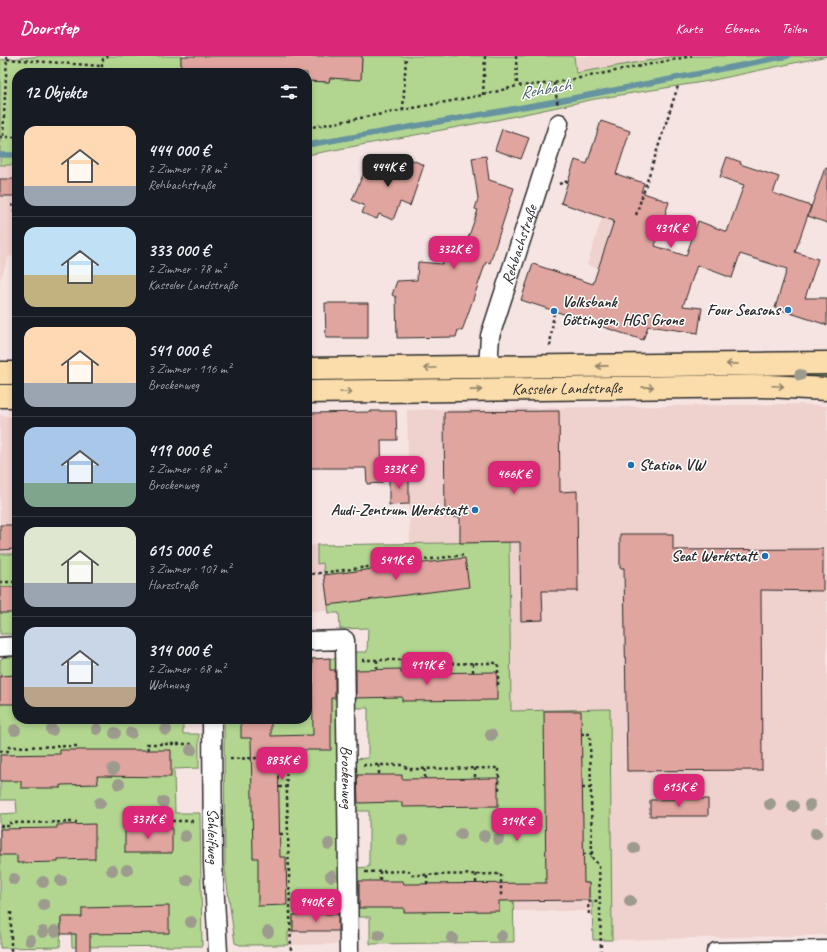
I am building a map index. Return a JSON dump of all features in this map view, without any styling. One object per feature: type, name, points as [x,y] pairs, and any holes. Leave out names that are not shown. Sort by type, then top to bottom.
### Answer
[{"type":"main road","name":"Kasseler Landstraße","points":[[312,368],[488,368],[827,362]]},
{"type":"main road","points":[[0,373],[12,373]]},
{"type":"main road","name":"Kasseler Landstraße","points":[[312,392],[767,386],[827,389]]},
{"type":"main road","points":[[0,396],[12,396]]},
{"type":"street","name":"Rehbachstraße","points":[[488,368],[490,336],[559,115]]},
{"type":"street","name":"Brockenweg","points":[[312,641],[345,640],[349,952]]},
{"type":"street","points":[[0,647],[12,646]]},
{"type":"street","name":"Schleifweg","points":[[212,724],[213,821],[218,952]]},
{"type":"street","points":[[716,952],[827,950]]},
{"type":"path","points":[[12,137],[2,136],[7,57],[101,66],[103,59],[108,56]]},
{"type":"path","points":[[403,110],[406,56]]},
{"type":"path","points":[[483,95],[485,56]]},
{"type":"path","points":[[516,56],[517,86]]},
{"type":"path","points":[[312,127],[483,95],[517,86],[554,82],[692,56]]},
{"type":"path","points":[[554,82],[559,115]]},
{"type":"path","points":[[636,215],[678,86]]},
{"type":"path","points":[[563,181],[568,180]]},
{"type":"path","points":[[550,340],[554,311]]},
{"type":"path","points":[[312,574],[441,559],[463,554]]},
{"type":"path","points":[[0,582],[12,582]]},
{"type":"path","points":[[346,660],[402,660],[410,664],[498,663],[498,686]]},
{"type":"path","points":[[377,660],[377,670]]},
{"type":"path","points":[[473,663],[473,672]]},
{"type":"path","points":[[423,664],[423,673]]},
{"type":"path","points":[[581,734],[590,734],[592,858],[599,865],[601,952]]},
{"type":"path","points":[[148,750],[148,744],[286,757],[288,886],[291,952]]},
{"type":"path","points":[[0,751],[9,751],[9,747],[78,746]]},
{"type":"path","points":[[379,765],[379,775]]},
{"type":"path","points":[[347,766],[402,765],[408,769],[499,768],[499,792]]},
{"type":"path","points":[[475,768],[475,778]]},
{"type":"path","points":[[425,769],[425,779]]},
{"type":"path","points":[[279,787],[287,787]]},
{"type":"path","points":[[582,788],[591,788]]},
{"type":"path","points":[[148,827],[148,821],[213,821]]},
{"type":"path","points":[[0,826],[8,826],[8,823],[77,822]]},
{"type":"path","points":[[280,834],[288,834]]},
{"type":"path","points":[[583,854],[592,854]]},
{"type":"path","points":[[380,871],[380,881]]},
{"type":"path","points":[[348,872],[409,871],[413,875],[500,874],[501,897]]},
{"type":"path","points":[[476,874],[476,884]]},
{"type":"path","points":[[427,875],[427,884]]},
{"type":"path","points":[[589,914],[588,904],[591,901],[600,901]]},
{"type":"path","points":[[11,912],[11,952]]},
{"type":"shaded area","points":[[574,56],[675,56],[576,73]]},
{"type":"shaded area","points":[[0,165],[12,165],[12,257],[9,256],[0,280]]},
{"type":"shaded area","points":[[616,174],[644,183],[614,274],[587,265]]},
{"type":"shaded area","points":[[802,404],[827,406],[827,935],[612,940],[610,709],[511,711],[509,543],[410,543],[407,410]]},
{"type":"shaded area","points":[[0,415],[12,417],[12,554],[0,554]]},
{"type":"shaded area","points":[[317,545],[317,564],[323,563],[329,611],[312,611],[312,546]]},
{"type":"shaded area","points":[[589,883],[589,900],[592,900],[593,911],[513,911],[513,884]]},
{"type":"shaded area","points":[[342,914],[343,944],[288,945],[288,931],[293,931],[293,915]]},
{"type":"green space","points":[[41,56],[181,56],[181,68],[12,68],[12,165],[0,165],[0,60]]},
{"type":"green space","points":[[362,56],[574,56],[576,73],[675,56],[827,56],[709,81],[595,99],[501,119],[312,154],[312,81],[329,82],[330,78],[361,79]]},
{"type":"green space","points":[[827,371],[827,380],[373,382],[373,376]]},
{"type":"green space","points":[[509,542],[511,711],[610,709],[612,940],[593,940],[592,900],[589,900],[589,883],[513,884],[514,942],[370,944],[370,917],[357,917],[356,868],[369,867],[369,811],[355,811],[354,759],[368,758],[368,708],[353,708],[353,652],[367,652],[368,628],[340,629],[339,613],[329,613],[323,563],[317,564],[317,545]]},
{"type":"green space","points":[[0,554],[12,554],[12,634],[0,634]]},
{"type":"green space","points":[[4,657],[12,657],[12,724],[183,724],[183,734],[199,734],[199,768],[174,769],[175,813],[200,813],[202,946],[72,947],[71,917],[61,918],[60,947],[0,948],[0,814],[17,813],[16,800],[0,800],[0,660]]},
{"type":"green space","points":[[340,658],[342,914],[293,915],[293,932],[288,932],[288,945],[240,945],[235,943],[225,870],[224,724],[312,724],[312,659]]},
{"type":"building","points":[[181,56],[362,56],[361,80],[330,78],[329,82],[312,81],[312,68],[181,68]]},
{"type":"building","points":[[601,121],[630,131],[616,174],[644,183],[641,192],[669,202],[655,246],[686,256],[698,221],[727,232],[744,185],[720,177],[727,157],[741,162],[740,164],[779,177],[773,193],[811,206],[795,252],[818,259],[805,298],[827,298],[827,325],[775,308],[787,269],[740,254],[732,278],[697,265],[683,306],[702,308],[698,333],[648,326],[643,340],[521,300],[533,264],[593,284],[614,221],[561,203],[575,160],[587,164]]},
{"type":"building","points":[[502,129],[529,138],[521,159],[495,150]]},
{"type":"building","points":[[401,155],[424,165],[410,206],[400,202],[393,220],[379,214],[377,219],[362,213],[365,206],[352,200],[369,161],[394,172]]},
{"type":"building","points":[[486,156],[489,180],[514,188],[490,263],[486,262],[462,331],[458,330],[456,337],[397,338],[396,297],[392,295],[397,281],[417,280],[418,262],[442,264],[448,247],[463,253],[478,210],[475,209],[478,199],[472,158]]},
{"type":"building","points":[[825,168],[827,168],[827,223],[808,216]]},
{"type":"building","points":[[0,179],[12,179],[12,196],[0,196]]},
{"type":"building","points":[[325,303],[368,303],[368,338],[326,338]]},
{"type":"building","points":[[371,411],[396,411],[397,440],[381,440],[382,483],[367,484],[366,468],[312,468],[312,413],[372,412]]},
{"type":"building","points":[[559,411],[560,492],[577,491],[578,591],[542,591],[543,620],[521,621],[520,542],[460,543],[460,517],[445,517],[444,412]]},
{"type":"building","points":[[409,474],[409,504],[389,505],[389,475]]},
{"type":"building","points":[[0,525],[12,525],[12,549],[0,550]]},
{"type":"building","points":[[620,534],[673,534],[673,550],[823,549],[823,591],[761,590],[762,770],[627,771],[624,568],[620,568]]},
{"type":"building","points":[[465,558],[469,587],[328,605],[324,575]]},
{"type":"building","points":[[0,587],[12,587],[12,613],[0,613]]},
{"type":"building","points":[[330,658],[330,670],[335,670],[335,698],[331,698],[331,750],[278,750],[280,857],[286,857],[287,905],[258,906],[258,858],[253,858],[251,738],[241,738],[241,724],[271,724],[271,736],[313,735],[312,659]]},
{"type":"building","points":[[401,669],[401,673],[497,672],[497,700],[402,701],[402,697],[356,698],[356,670]]},
{"type":"building","points":[[12,675],[12,704],[0,704],[0,676]]},
{"type":"building","points":[[544,711],[581,711],[584,883],[589,883],[589,900],[499,901],[499,911],[404,912],[404,908],[359,908],[359,881],[403,881],[404,884],[546,883]]},
{"type":"building","points":[[60,750],[171,750],[171,777],[97,776],[98,784],[61,785],[61,788],[21,788],[21,781],[0,781],[0,755],[60,754]]},
{"type":"building","points":[[357,775],[402,775],[402,779],[498,778],[498,806],[402,807],[402,802],[358,803]]},
{"type":"building","points":[[708,799],[708,816],[650,816],[650,800]]},
{"type":"building","points":[[95,824],[95,859],[17,863],[17,855],[0,855],[0,829],[57,828],[57,825]]},
{"type":"building","points":[[125,827],[172,827],[172,853],[125,853]]},
{"type":"building","points":[[169,906],[169,933],[90,934],[90,952],[76,952],[76,934],[61,934],[61,917],[82,917],[82,908]]},
{"type":"building","points":[[338,914],[338,931],[293,931],[293,915]]},
{"type":"waterway","name":"Rehbach","points":[[312,144],[563,100],[788,56]]},
{"type":"waterway","name":"Rehbach","points":[[0,155],[12,155]]},
{"type":"place","name":"Four Seasons","points":[[788,310]]},
{"type":"place","name":"Volksbank Göttingen, HGS Grone","points":[[554,311]]},
{"type":"place","name":"Station VW","points":[[631,465]]},
{"type":"place","name":"Audi-Zentrum Werkstatt","points":[[475,510]]},
{"type":"place","name":"Seat Werkstatt","points":[[765,556]]}]
